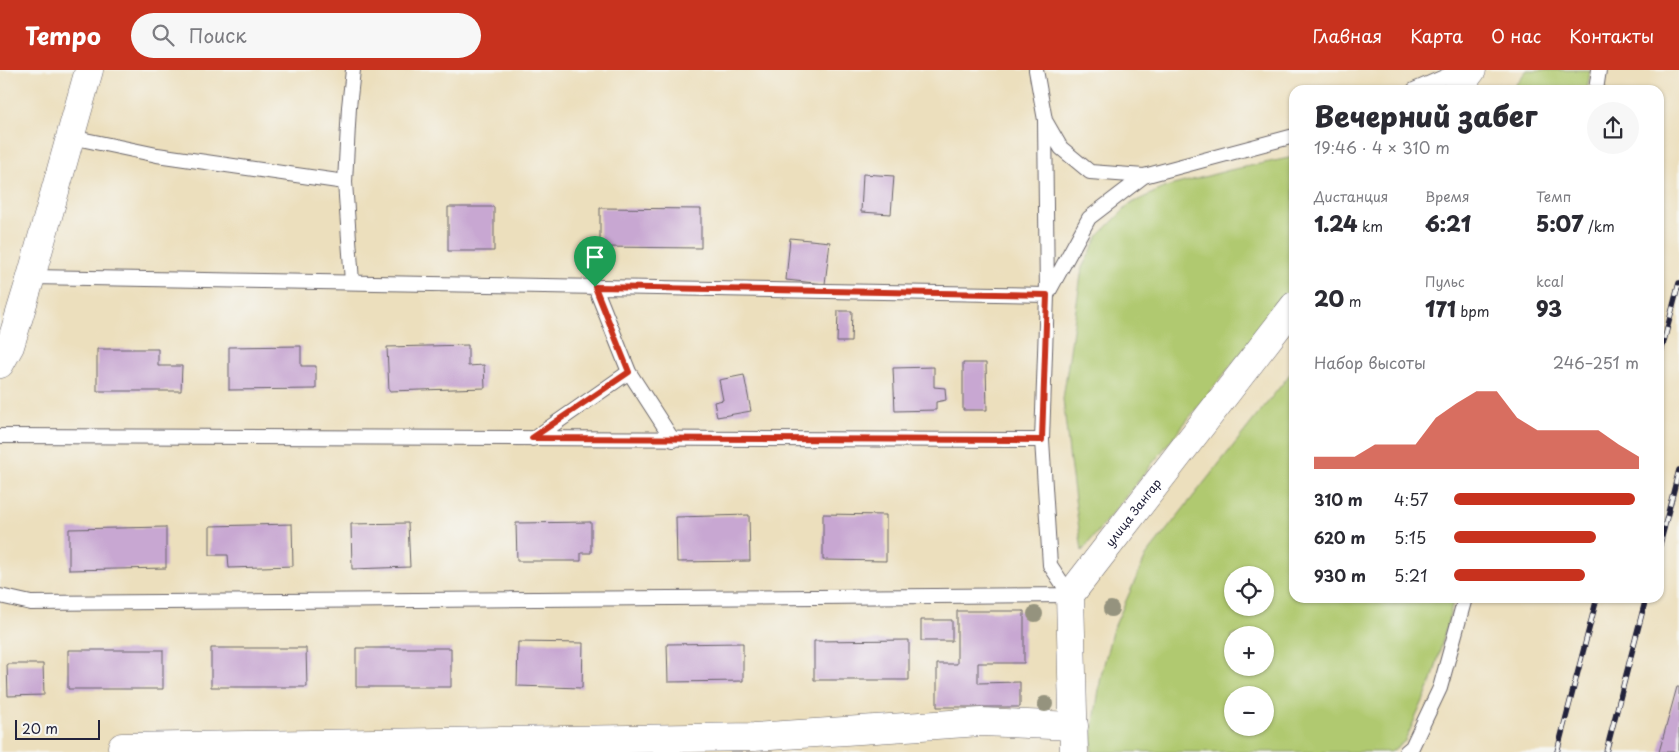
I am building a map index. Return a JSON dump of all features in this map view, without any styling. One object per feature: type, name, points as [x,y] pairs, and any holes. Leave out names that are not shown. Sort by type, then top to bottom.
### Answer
[{"type":"street","points":[[3,351],[31,277],[89,70]]},
{"type":"street","points":[[1461,85],[1472,70]]},
{"type":"street","name":"улица Зангар","points":[[1070,595],[1289,312]]},
{"type":"street","points":[[122,747],[754,737],[982,722],[1074,739],[1070,595]]},
{"type":"lane","points":[[352,282],[346,182],[348,107],[353,70]]},
{"type":"lane","points":[[1036,70],[1045,120],[1047,295],[1042,440],[1050,565],[1070,595]]},
{"type":"lane","points":[[1426,85],[1460,70]]},
{"type":"lane","points":[[1597,85],[1599,70]]},
{"type":"lane","points":[[1045,120],[1061,148],[1090,172],[1144,176],[1289,137]]},
{"type":"lane","points":[[71,137],[157,155],[346,182]]},
{"type":"lane","points":[[1047,295],[1089,218],[1144,176]]},
{"type":"lane","points":[[31,277],[1047,295]]},
{"type":"lane","points":[[595,287],[629,372],[674,440]]},
{"type":"lane","points":[[532,438],[629,372]]},
{"type":"lane","points":[[0,436],[1042,440]]},
{"type":"lane","points":[[0,596],[30,603],[1070,595]]},
{"type":"lane","points":[[1406,752],[1412,747],[1440,688],[1464,603]]},
{"type":"green space","points":[[1527,70],[1589,70],[1590,72],[1588,85],[1515,85]]},
{"type":"green space","points":[[1289,158],[1289,293],[1082,551],[1063,399],[1082,268],[1099,235],[1130,204],[1166,187],[1230,170]]},
{"type":"green space","points":[[1289,375],[1289,603],[1453,603],[1432,681],[1405,741],[1391,752],[1092,752],[1092,735],[1101,676],[1112,632],[1146,556]]},
{"type":"building","points":[[863,174],[894,176],[891,214],[861,212]]},
{"type":"building","points":[[448,207],[494,207],[494,251],[448,251]]},
{"type":"building","points":[[600,208],[701,209],[701,248],[600,247]]},
{"type":"building","points":[[790,238],[830,242],[825,284],[786,280]]},
{"type":"building","points":[[838,311],[852,311],[851,342],[837,342]]},
{"type":"building","points":[[468,345],[468,366],[484,365],[485,388],[389,391],[387,347]]},
{"type":"building","points":[[301,346],[301,366],[316,366],[316,389],[229,390],[229,347]]},
{"type":"building","points":[[97,349],[158,349],[158,366],[182,366],[181,391],[97,391]]},
{"type":"building","points":[[963,363],[986,363],[987,410],[963,410]]},
{"type":"building","points":[[934,367],[934,387],[945,388],[946,400],[936,402],[936,410],[895,411],[893,368]]},
{"type":"building","points":[[744,375],[751,411],[717,417],[714,402],[723,400],[719,380]]},
{"type":"building","points":[[823,514],[886,515],[886,561],[823,560]]},
{"type":"building","points":[[749,515],[750,561],[677,562],[676,517]]},
{"type":"building","points":[[591,522],[591,553],[581,553],[581,561],[517,561],[516,523]]},
{"type":"building","points":[[408,523],[410,567],[352,569],[351,524]]},
{"type":"building","points":[[292,524],[293,566],[229,568],[228,555],[210,555],[210,526]]},
{"type":"building","points":[[166,527],[166,568],[69,570],[69,529]]},
{"type":"building","points":[[957,611],[1024,611],[1024,663],[978,663],[978,683],[1020,682],[1020,707],[937,707],[937,664],[957,664]]},
{"type":"building","points":[[921,620],[952,620],[952,641],[921,641]]},
{"type":"building","points":[[909,640],[909,680],[814,680],[814,641]]},
{"type":"building","points":[[518,642],[583,643],[582,688],[517,686]]},
{"type":"building","points":[[743,643],[743,681],[668,682],[667,644]]},
{"type":"building","points":[[211,648],[306,648],[307,687],[211,687]]},
{"type":"building","points":[[356,648],[451,648],[451,687],[356,687]]},
{"type":"building","points":[[68,650],[163,650],[163,689],[68,689]]},
{"type":"building","points":[[7,664],[43,664],[44,695],[8,696]]},
{"type":"building","points":[[1677,687],[1679,687],[1679,752],[1659,752]]},
{"type":"railway","points":[[1664,341],[1679,283]]},
{"type":"railway","points":[[1664,528],[1679,470]]},
{"type":"railway","points":[[1557,752],[1596,603]]},
{"type":"railway","points":[[1606,752],[1645,603]]},
{"type":"route","points":[[595,287],[1047,295],[1042,440],[532,438],[629,372],[595,287]]}]
